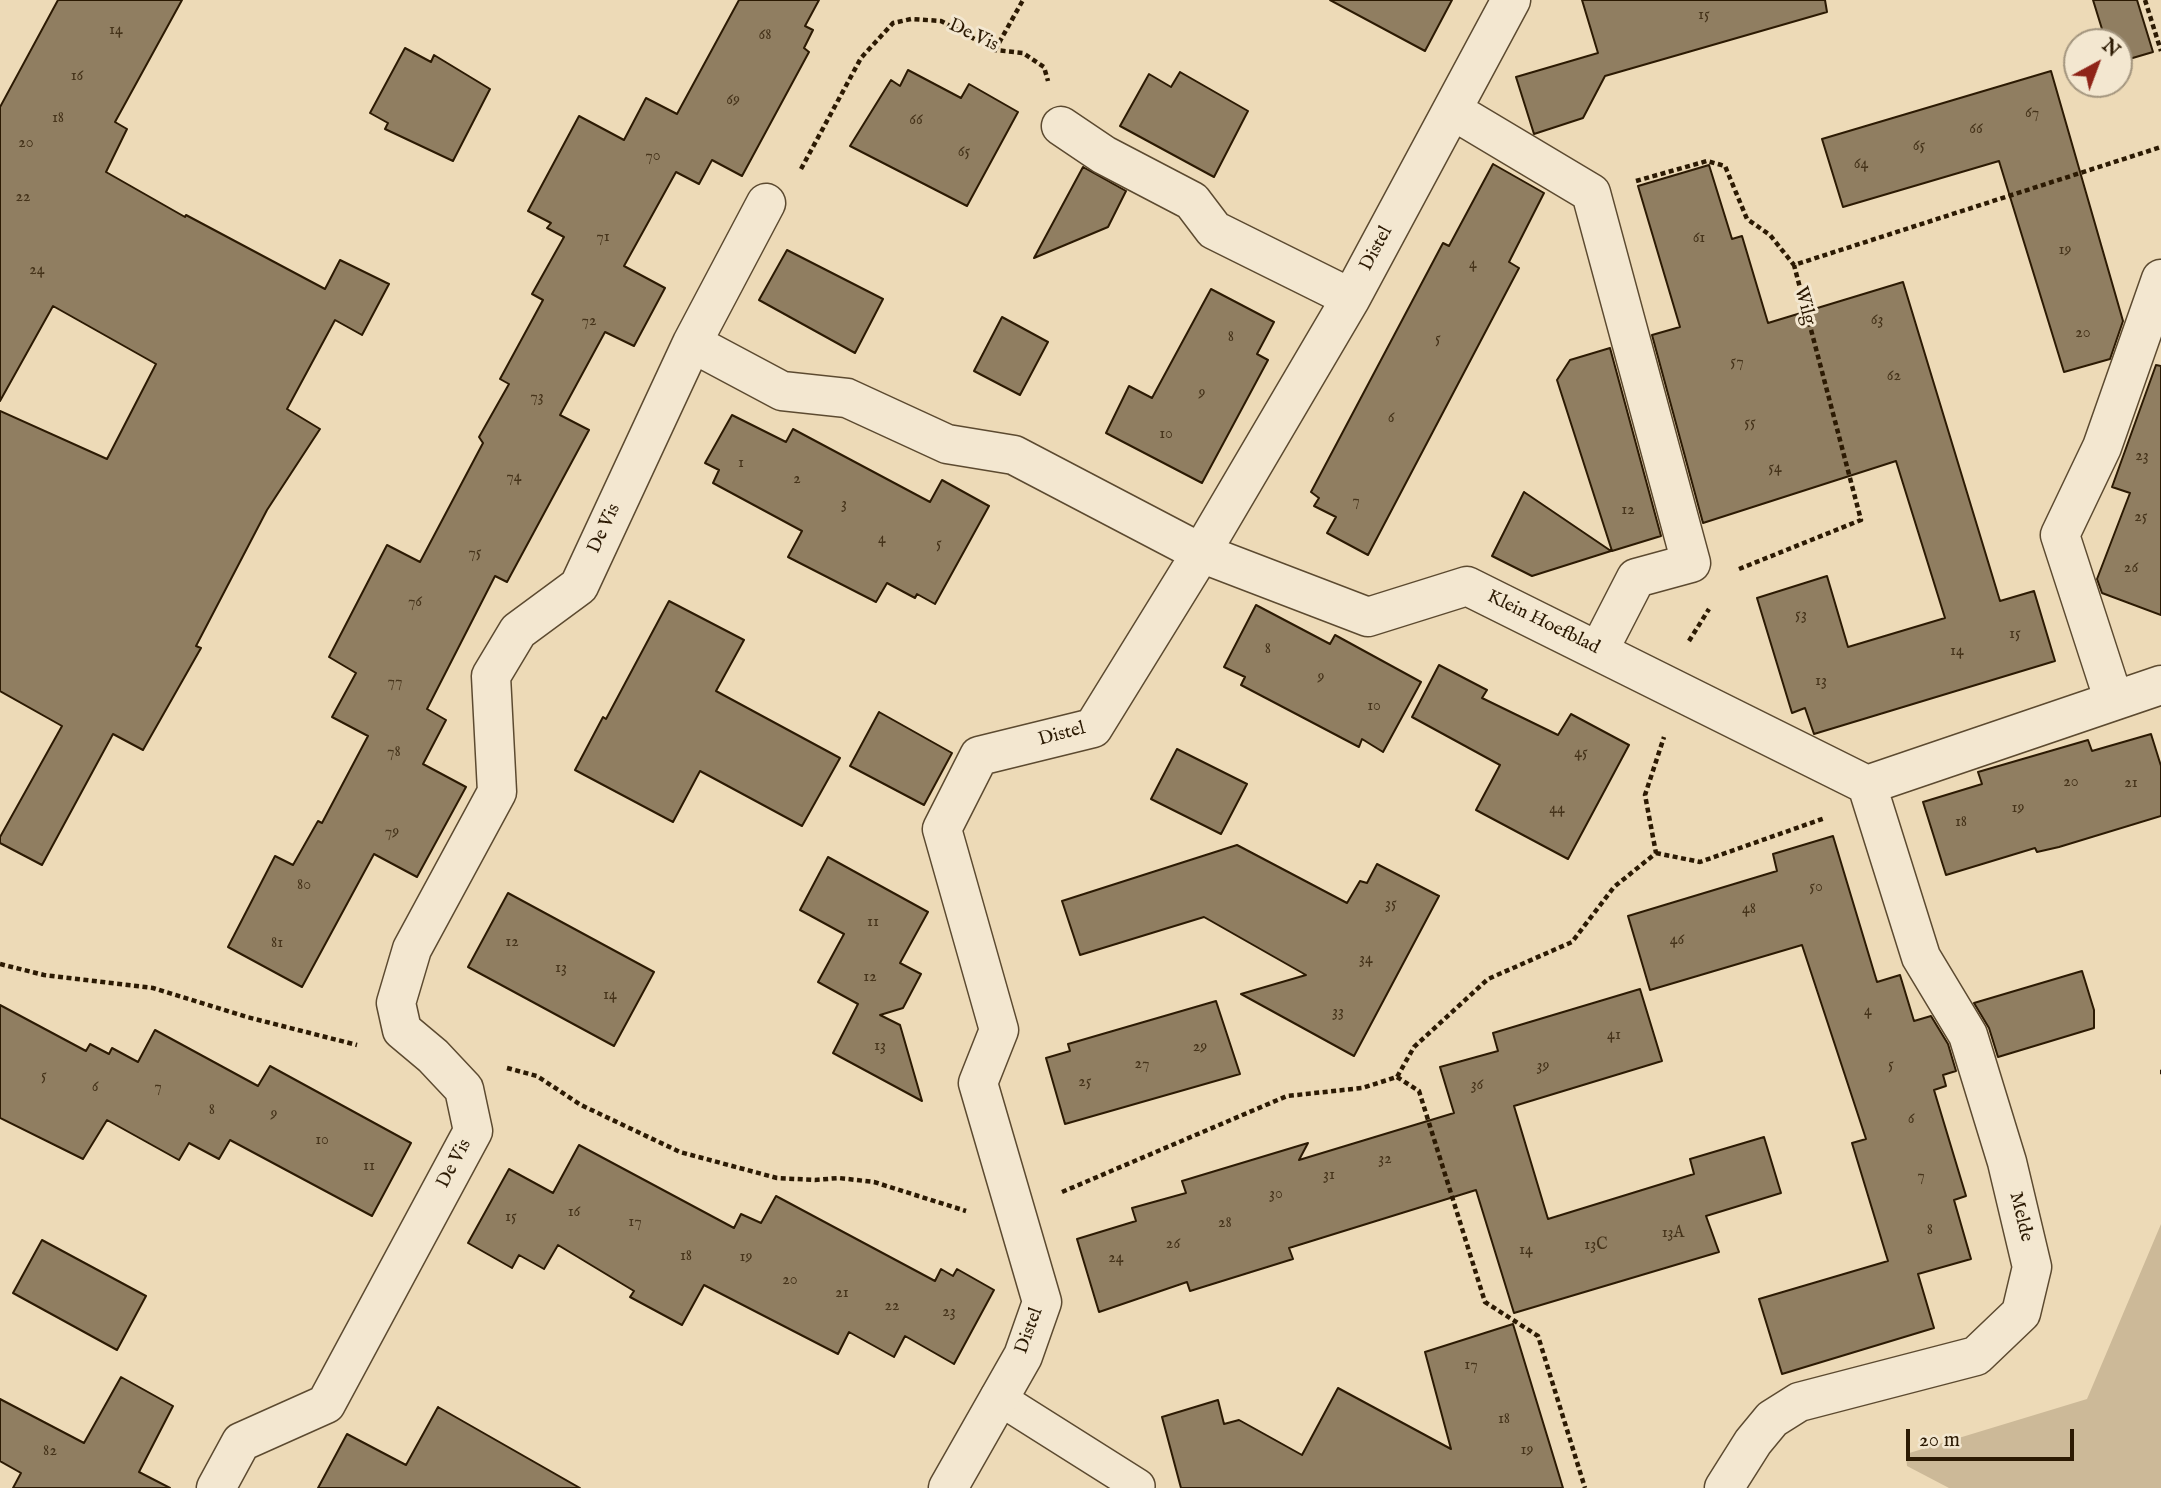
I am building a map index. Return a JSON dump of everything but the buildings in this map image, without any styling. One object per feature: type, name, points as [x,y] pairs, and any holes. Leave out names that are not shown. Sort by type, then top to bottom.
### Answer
[{"type":"street","name":"Distel","points":[[948,1488],[997,1397],[1023,1356],[1042,1302],[978,1083],[999,1030],[942,829],[979,756],[1093,728],[1201,553],[1351,299],[1511,0]]},
{"type":"street","points":[[1451,110],[1591,193],[1691,563],[1636,578],[1599,650]]},
{"type":"street","points":[[1061,126],[1104,155],[1192,201],[1213,230],[1351,299]]},
{"type":"street","name":"De Vis","points":[[216,1488],[241,1442],[326,1404],[473,1131],[464,1089],[433,1056],[402,1030],[396,1003],[412,949],[496,792],[491,676],[518,631],[579,586],[692,343],[766,203]]},
{"type":"street","points":[[2114,701],[2060,535],[2102,447],[2161,279]]},
{"type":"street","name":"Klein Hoefblad","points":[[692,343],[782,391],[847,398],[947,444],[1014,455],[1201,553],[1368,617],[1467,586],[1867,785]]},
{"type":"street","points":[[1867,785],[2161,685]]},
{"type":"street","name":"Melde","points":[[1724,1488],[1772,1419],[1799,1402],[1976,1356],[2021,1313],[2032,1267],[2007,1162],[1968,1035],[1921,957],[1867,785]]},
{"type":"lane","points":[[997,1397],[1138,1486]]},
{"type":"path","points":[[995,50],[1023,0]]},
{"type":"path","points":[[2145,0],[2161,51]]},
{"type":"path","name":"De Vis","points":[[766,203],[789,190],[861,58],[894,23],[911,19],[941,21],[995,50],[1023,53],[1044,67],[1061,126]]},
{"type":"path","name":"Wilg","points":[[1733,577],[1741,568],[1861,520],[1794,265],[2161,147]]},
{"type":"path","points":[[1591,193],[1715,161],[1725,166],[1746,219],[1770,235],[1794,265]]},
{"type":"path","points":[[1656,853],[1700,862],[1833,815],[1867,785]]},
{"type":"path","points":[[1397,1077],[1419,1091],[1485,1302],[1538,1336],[1585,1488]]},
{"type":"shaded area","points":[[2161,1224],[2161,1488],[1949,1488],[1907,1466],[1906,1454],[2087,1399]]}]
